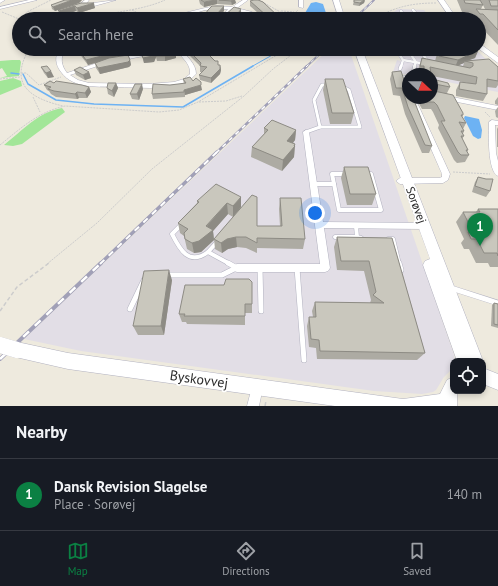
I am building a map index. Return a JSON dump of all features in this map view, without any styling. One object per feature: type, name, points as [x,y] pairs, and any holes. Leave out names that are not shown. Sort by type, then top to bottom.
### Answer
[{"type":"street","points":[[0,8],[35,0]]},
{"type":"street","points":[[82,5],[87,0]]},
{"type":"street","points":[[76,7],[82,5],[100,4],[114,0]]},
{"type":"street","points":[[227,12],[246,0]]},
{"type":"street","points":[[301,0],[302,7]]},
{"type":"street","points":[[336,0],[340,12]]},
{"type":"street","points":[[340,0],[344,12]]},
{"type":"street","points":[[442,2],[449,12]]},
{"type":"street","points":[[194,12],[213,6],[227,4],[250,12]]},
{"type":"street","points":[[486,17],[498,18]]},
{"type":"street","points":[[486,51],[498,61]]},
{"type":"street","points":[[60,56],[58,61],[61,70],[73,80],[87,84],[149,86],[177,83],[190,78],[194,69],[184,56]]},
{"type":"street","points":[[66,75],[109,61],[138,56]]},
{"type":"street","name":"Sorøvej","points":[[356,56],[404,181]]},
{"type":"street","name":"Sorøvej","points":[[360,56],[441,285],[464,358]]},
{"type":"street","points":[[438,95],[498,108]]},
{"type":"street","points":[[404,181],[440,182],[446,174],[415,104]]},
{"type":"street","points":[[493,120],[495,154],[494,173]]},
{"type":"street","points":[[237,268],[325,268],[306,132]]},
{"type":"street","points":[[319,225],[420,226]]},
{"type":"street","name":"Sorøvej","points":[[441,285],[474,358]]},
{"type":"street","name":"Byskovvej","points":[[0,345],[68,361],[399,406]]},
{"type":"street","points":[[253,406],[257,387]]},
{"type":"street","points":[[407,406],[448,404],[450,390]]},
{"type":"lane","points":[[400,56],[403,60],[436,66]]},
{"type":"lane","points":[[412,56],[416,62]]},
{"type":"lane","points":[[424,56],[429,62],[428,65]]},
{"type":"lane","points":[[400,69],[403,60]]},
{"type":"lane","points":[[414,68],[416,62]]},
{"type":"lane","points":[[320,127],[314,100],[322,85],[333,85]]},
{"type":"lane","points":[[306,132],[320,127],[360,127],[349,90],[339,85]]},
{"type":"lane","points":[[356,174],[332,174],[339,210],[381,210],[371,174],[363,174]]},
{"type":"lane","points":[[313,184],[334,184]]},
{"type":"lane","points":[[188,217],[172,234],[178,248],[184,253],[198,258],[203,257],[223,234]]},
{"type":"lane","points":[[356,226],[357,237]]},
{"type":"lane","points":[[335,237],[364,238]]},
{"type":"lane","points":[[379,238],[393,239],[401,270]]},
{"type":"lane","points":[[208,252],[237,268]]},
{"type":"lane","points":[[160,275],[222,275],[237,268]]},
{"type":"lane","points":[[260,268],[261,311]]},
{"type":"lane","points":[[297,268],[304,360]]},
{"type":"lane","points":[[130,309],[146,274]]},
{"type":"lane","points":[[441,285],[498,303]]},
{"type":"path","points":[[27,12],[51,0]]},
{"type":"path","points":[[112,12],[153,6],[165,0]]},
{"type":"path","points":[[259,0],[281,11],[295,12],[302,7]]},
{"type":"path","points":[[386,12],[402,5],[442,2]]},
{"type":"path","points":[[131,10],[135,12]]},
{"type":"path","points":[[0,11],[12,16]]},
{"type":"path","points":[[25,56],[21,64],[20,77],[24,86],[33,96],[41,113]]},
{"type":"path","points":[[33,96],[47,103],[65,106],[158,112],[179,110],[198,102],[275,56]]},
{"type":"path","points":[[0,311],[17,287],[97,223],[152,169],[244,96],[289,56]]},
{"type":"path","points":[[20,73],[26,73],[39,85],[66,75]]},
{"type":"path","points":[[0,79],[20,77]]},
{"type":"path","points":[[198,102],[226,101],[244,96]]},
{"type":"path","points":[[481,105],[487,115],[493,120]]},
{"type":"path","points":[[0,145],[41,113],[65,106]]},
{"type":"path","points":[[445,171],[494,173]]},
{"type":"shaded area","points":[[398,9],[424,10],[426,12],[394,12]]},
{"type":"shaded area","points":[[322,56],[351,56],[454,355],[454,358],[450,358],[450,371],[444,377],[436,390],[422,394],[374,391],[81,351],[24,339]]},
{"type":"shaded area","points":[[398,56],[483,56],[498,70],[498,92],[438,80],[438,68],[402,68],[402,74],[393,72],[397,60],[401,61]]},
{"type":"green space","points":[[20,60],[21,62],[19,76],[0,78],[7,76],[2,68],[0,69],[0,61]]},
{"type":"green space","points":[[13,78],[21,81],[22,86],[0,95],[0,81]]},
{"type":"green space","points":[[62,108],[65,112],[22,144],[13,146],[4,145],[38,118],[53,110]]},
{"type":"water","points":[[316,2],[323,4],[326,12],[306,12],[311,3]]},
{"type":"water","points":[[465,116],[479,119],[482,130],[481,138],[478,139],[473,136],[464,118]]},
{"type":"building","points":[[65,0],[72,0],[53,7],[51,5]]},
{"type":"building","points":[[201,0],[216,0],[204,2]]},
{"type":"building","points":[[258,0],[263,2],[274,12],[262,12],[250,1]]},
{"type":"building","points":[[354,0],[364,0],[360,3],[354,2]]},
{"type":"building","points":[[464,0],[480,0],[483,5],[465,3]]},
{"type":"building","points":[[489,0],[498,0],[498,6],[491,6]]},
{"type":"building","points":[[81,3],[94,3],[77,8],[75,6],[59,11],[58,10]]},
{"type":"building","points":[[212,6],[224,6],[219,12],[207,12]]},
{"type":"building","points":[[234,7],[241,9],[239,12],[228,12]]},
{"type":"building","points":[[476,9],[498,10],[498,30],[486,17],[486,12],[478,12]]},
{"type":"building","points":[[83,56],[102,56],[86,60]]},
{"type":"building","points":[[128,56],[130,60],[128,62],[98,68],[95,63],[109,58]]},
{"type":"building","points":[[142,56],[153,56],[143,58]]},
{"type":"building","points":[[194,56],[210,56],[215,61],[218,61],[220,69],[211,78],[199,75],[207,67],[200,66],[201,63]]},
{"type":"building","points":[[439,56],[467,56],[458,60]]},
{"type":"building","points":[[422,58],[470,68],[473,66],[473,63],[465,61],[489,59],[498,67],[498,81],[487,79],[487,94],[459,89],[460,82],[476,84],[477,77],[438,68],[424,68],[424,66],[420,66]]},
{"type":"building","points":[[47,66],[51,71],[46,73],[41,67]]},
{"type":"building","points":[[80,67],[89,72],[83,75],[74,70]]},
{"type":"building","points":[[401,71],[402,88],[396,88],[392,72]]},
{"type":"building","points":[[190,77],[193,81],[196,78],[201,82],[201,85],[184,90],[184,92],[152,94],[153,84],[170,85],[186,83],[183,79]]},
{"type":"building","points":[[325,79],[343,79],[354,113],[332,113]]},
{"type":"building","points":[[438,80],[448,83],[450,87],[438,85]]},
{"type":"building","points":[[50,81],[54,83],[56,81],[89,87],[85,93],[77,92],[75,94],[54,91],[48,89],[51,87],[44,85]]},
{"type":"building","points":[[108,83],[116,83],[112,91],[107,88]]},
{"type":"building","points":[[135,84],[142,84],[137,94],[130,94]]},
{"type":"building","points":[[438,92],[453,95],[463,113],[463,115],[461,115],[466,123],[459,122],[464,131],[461,131],[464,136],[461,136],[469,155],[461,155],[458,152],[441,121],[445,121],[437,105]]},
{"type":"building","points":[[407,104],[415,104],[432,146],[425,145]]},
{"type":"building","points":[[272,120],[296,130],[287,141],[295,144],[295,146],[283,160],[252,147],[268,130],[264,128]]},
{"type":"building","points":[[344,167],[368,167],[376,194],[350,194]]},
{"type":"building","points":[[478,177],[493,179],[490,191],[475,186]]},
{"type":"building","points":[[216,184],[241,197],[233,206],[227,203],[206,226],[213,230],[199,241],[192,243],[185,239],[184,233],[188,229],[178,223],[199,202],[197,201]]},
{"type":"building","points":[[252,195],[257,197],[257,226],[282,226],[280,198],[301,198],[305,239],[257,238],[257,243],[246,237],[236,237],[227,239],[221,243],[214,239]]},
{"type":"building","points":[[478,209],[498,209],[498,256],[497,253],[484,253],[477,239],[471,239],[468,232],[473,232],[463,212],[480,212]]},
{"type":"building","points":[[337,237],[392,238],[425,353],[320,351],[319,340],[311,339],[309,317],[316,317],[315,302],[384,303],[373,295],[376,292],[369,261],[341,261]]},
{"type":"building","points":[[169,270],[161,326],[133,326],[144,271]]},
{"type":"building","points":[[226,279],[249,279],[252,282],[252,304],[245,304],[245,316],[184,316],[185,314],[179,314],[185,285],[224,285]]},
{"type":"building","points":[[494,303],[498,304],[498,325],[494,324]]},
{"type":"waterway","points":[[251,67],[271,56]]},
{"type":"waterway","points":[[23,74],[28,84],[56,100],[94,104],[183,107],[253,66]]},
{"type":"waterway","points":[[11,73],[19,74]]},
{"type":"railway","points":[[361,12],[374,0]]},
{"type":"railway","points":[[306,67],[318,56]]},
{"type":"railway","points":[[216,153],[307,66]]},
{"type":"railway","points":[[100,264],[217,152]]},
{"type":"railway","points":[[0,359],[101,263]]},
{"type":"place","name":"Dansk Revision Slagelse","points":[[480,246]]}]
